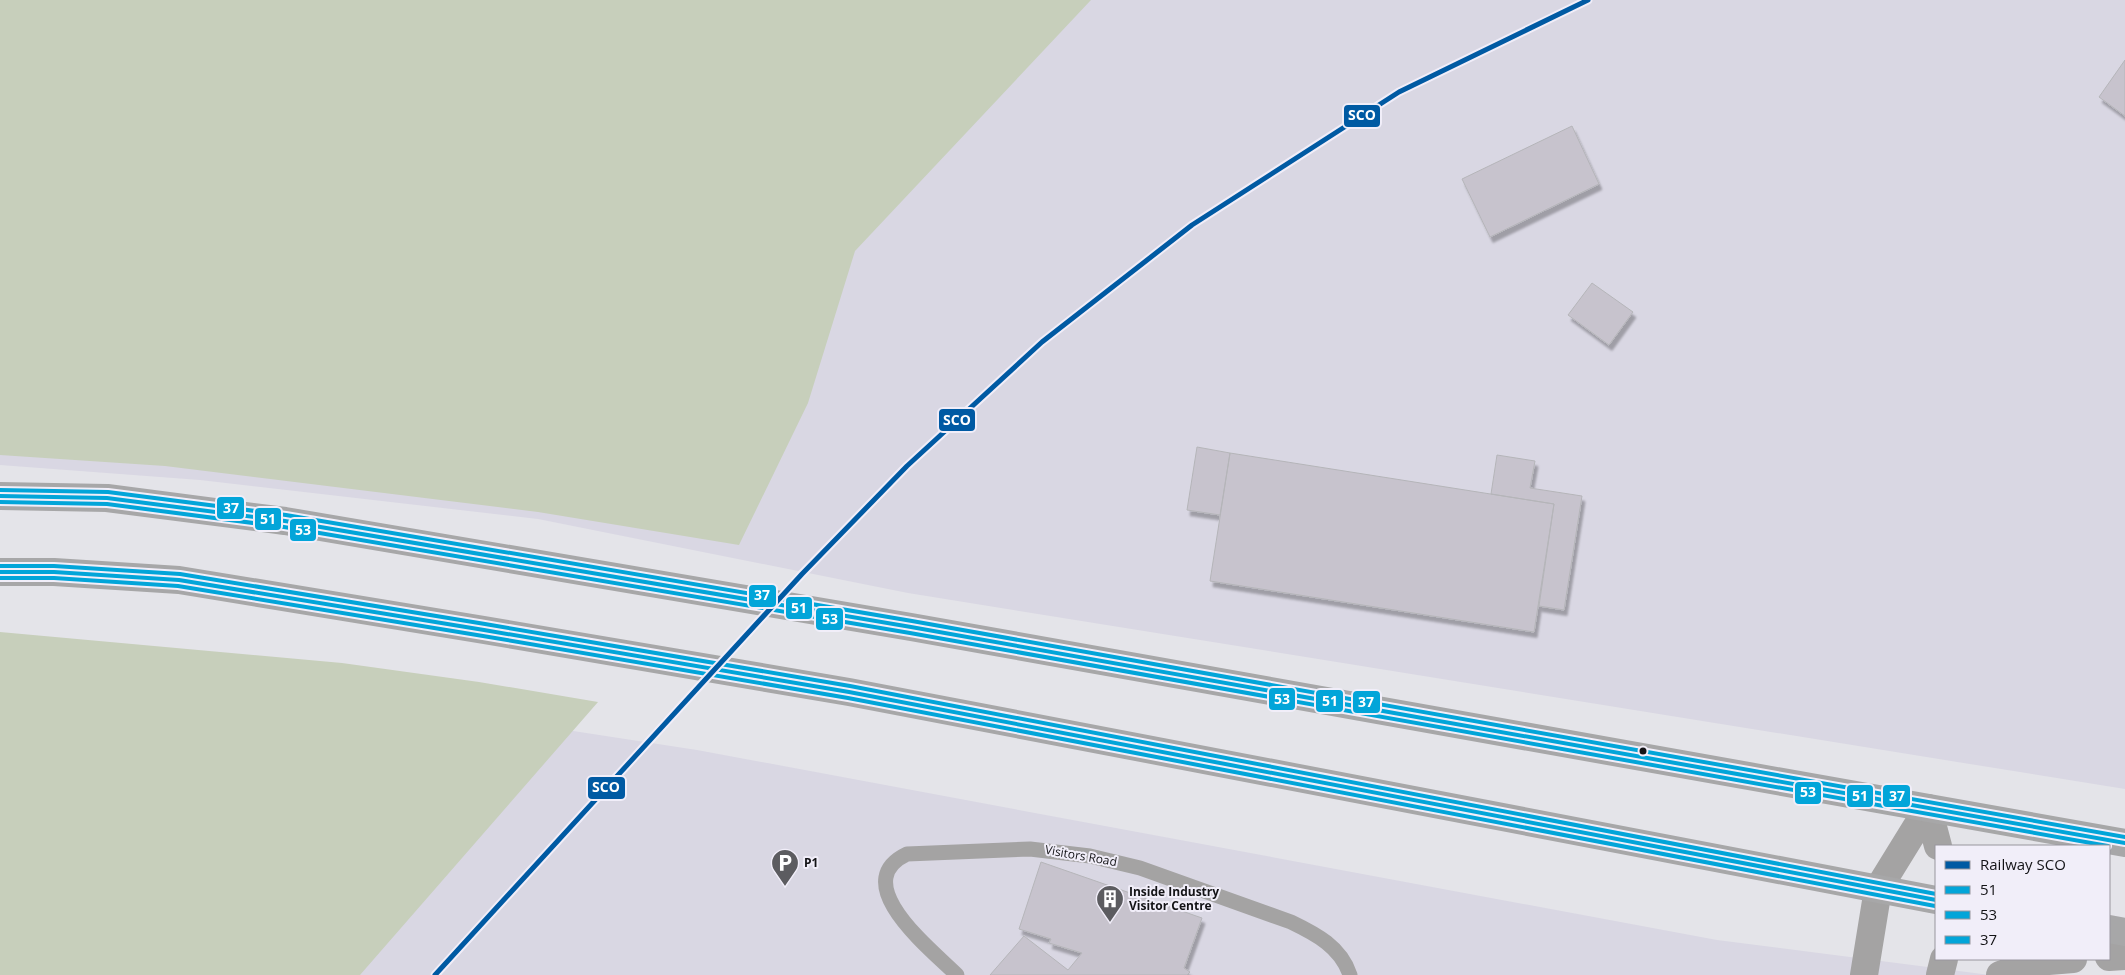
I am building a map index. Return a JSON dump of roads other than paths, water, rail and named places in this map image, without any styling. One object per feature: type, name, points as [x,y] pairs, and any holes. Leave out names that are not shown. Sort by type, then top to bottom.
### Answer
[{"type":"main road","points":[[0,496],[107,498],[285,521],[911,627],[2125,843]]},
{"type":"main road","points":[[0,572],[54,572],[179,580],[484,630],[849,692],[1935,900]]},
{"type":"main road","points":[[2110,929],[2125,932]]},
{"type":"street","points":[[1928,808],[1938,845]]},
{"type":"street","points":[[1864,975],[1878,889],[1928,808]]},
{"type":"street","points":[[2110,957],[2125,956]]},
{"type":"street","points":[[1940,975],[1944,960]]},
{"type":"street","points":[[2000,975],[2037,962],[2061,960]]},
{"type":"lane","name":"Visitors Road","points":[[957,975],[891,905],[885,888],[886,874],[893,863],[907,854],[1030,849],[1090,856],[1129,865],[1291,922],[1326,941],[1341,956],[1350,975]]},
{"type":"rail line","name":"SCO","points":[[435,975],[802,574],[907,466],[1042,342],[1192,225],[1399,92],[1588,0]]},
{"type":"place","name":"P1","points":[[785,887]]},
{"type":"place","name":"Inside Industry Visitor Centre","points":[[1110,923]]}]
